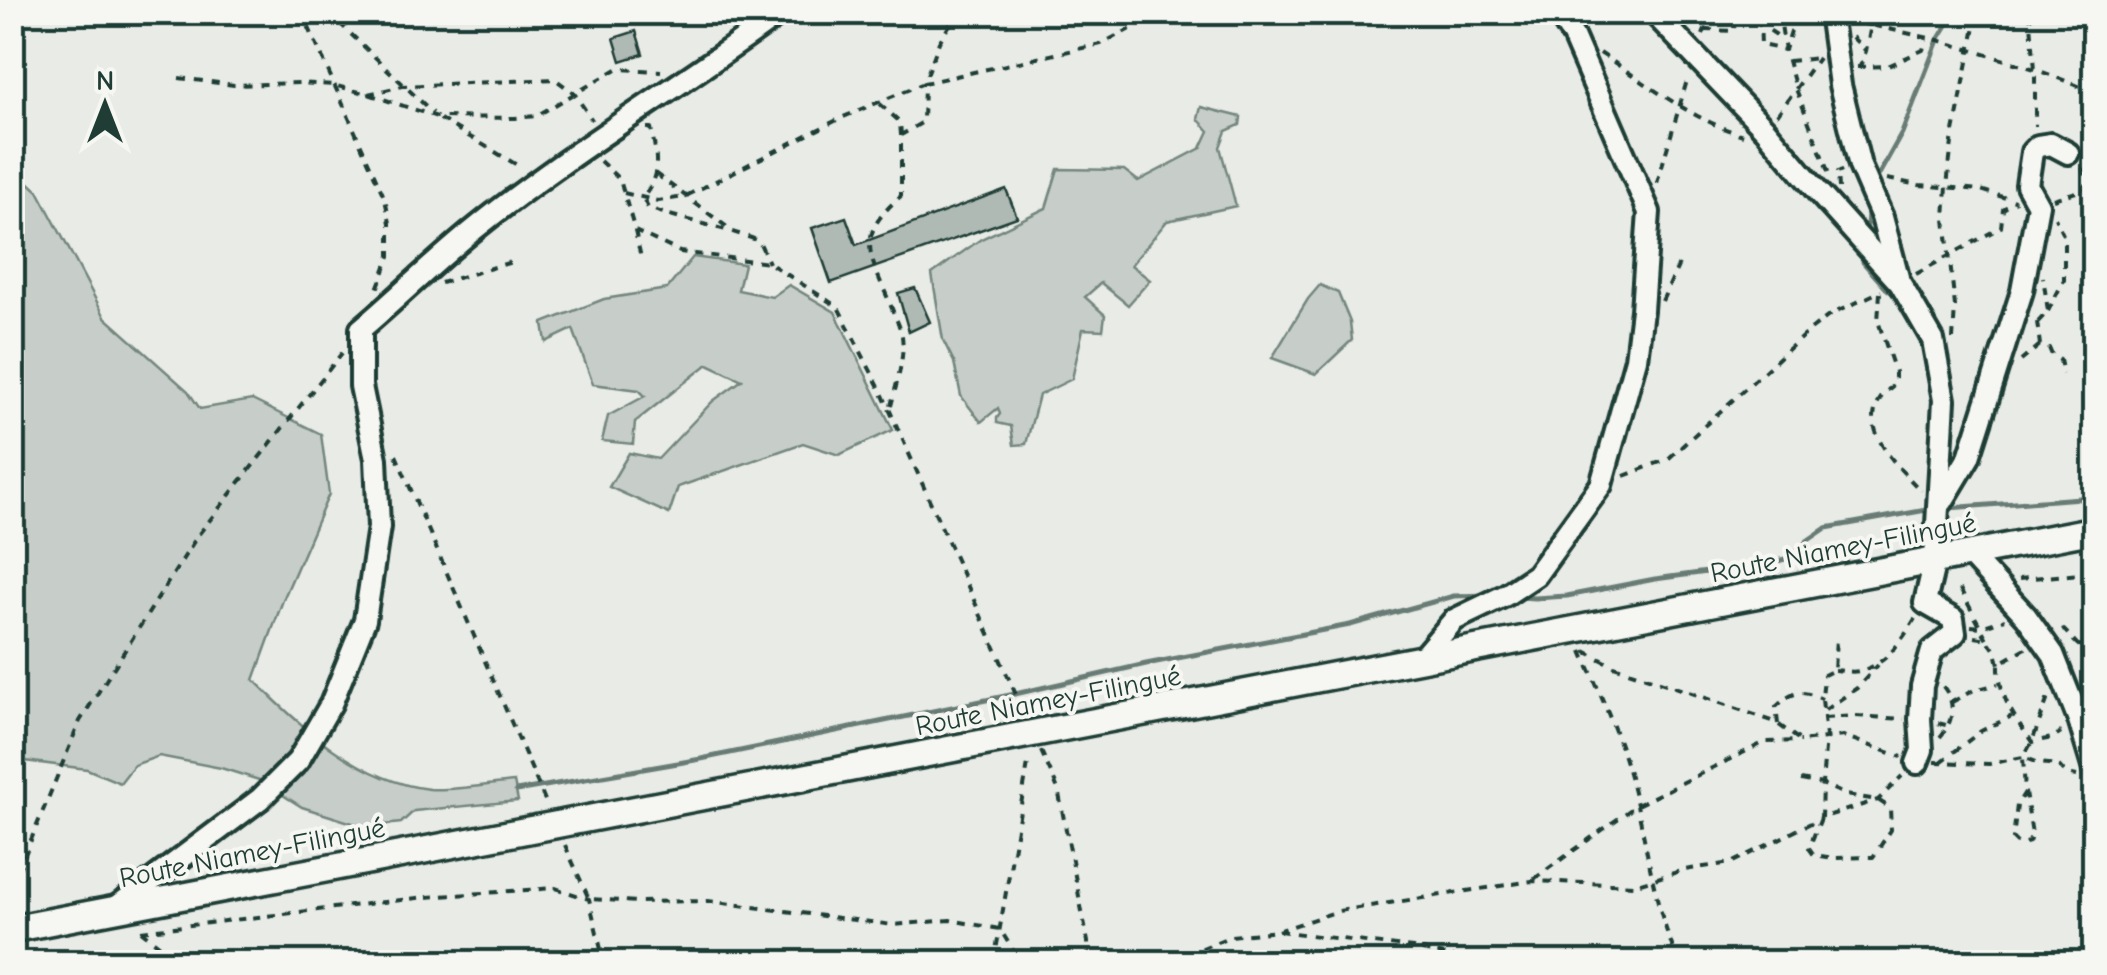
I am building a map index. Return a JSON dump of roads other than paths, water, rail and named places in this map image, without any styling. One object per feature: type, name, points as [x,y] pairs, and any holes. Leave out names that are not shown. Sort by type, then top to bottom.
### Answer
[{"type":"main road","name":"Route Niamey-Filingué","points":[[12,929],[2094,530]]},
{"type":"street","points":[[114,910],[260,799],[298,761],[331,704],[365,620],[379,527],[376,459],[362,386],[362,329],[476,228],[782,12]]},
{"type":"street","points":[[1421,658],[1454,620],[1506,596],[1536,574],[1601,485],[1636,360],[1649,212],[1558,12]]},
{"type":"street","points":[[1654,12],[1766,130],[1933,340],[1944,400],[1935,560],[1925,603],[1954,626],[1932,651],[1922,686],[1922,750],[1917,763]]},
{"type":"street","points":[[1830,12],[1828,59],[1846,110],[1854,171],[1882,218],[1890,287]]},
{"type":"street","points":[[1938,508],[1968,457],[2022,291],[2038,205],[2027,185],[2032,152],[2038,146],[2051,144],[2068,153]]},
{"type":"street","points":[[1970,554],[2023,614],[2052,656],[2079,720],[2090,774]]},
{"type":"waterway","points":[[1873,185],[1902,133],[1938,40],[1955,12]]},
{"type":"waterway","points":[[1866,234],[1869,205]]},
{"type":"waterway","points":[[1864,255],[1863,262],[1900,299]]},
{"type":"waterway","points":[[1948,508],[2094,497]]},
{"type":"waterway","points":[[1519,597],[1567,596],[1767,564],[1792,557],[1826,528],[1932,509]]},
{"type":"waterway","points":[[516,791],[701,759],[1146,664],[1350,625],[1454,596],[1488,595]]}]
